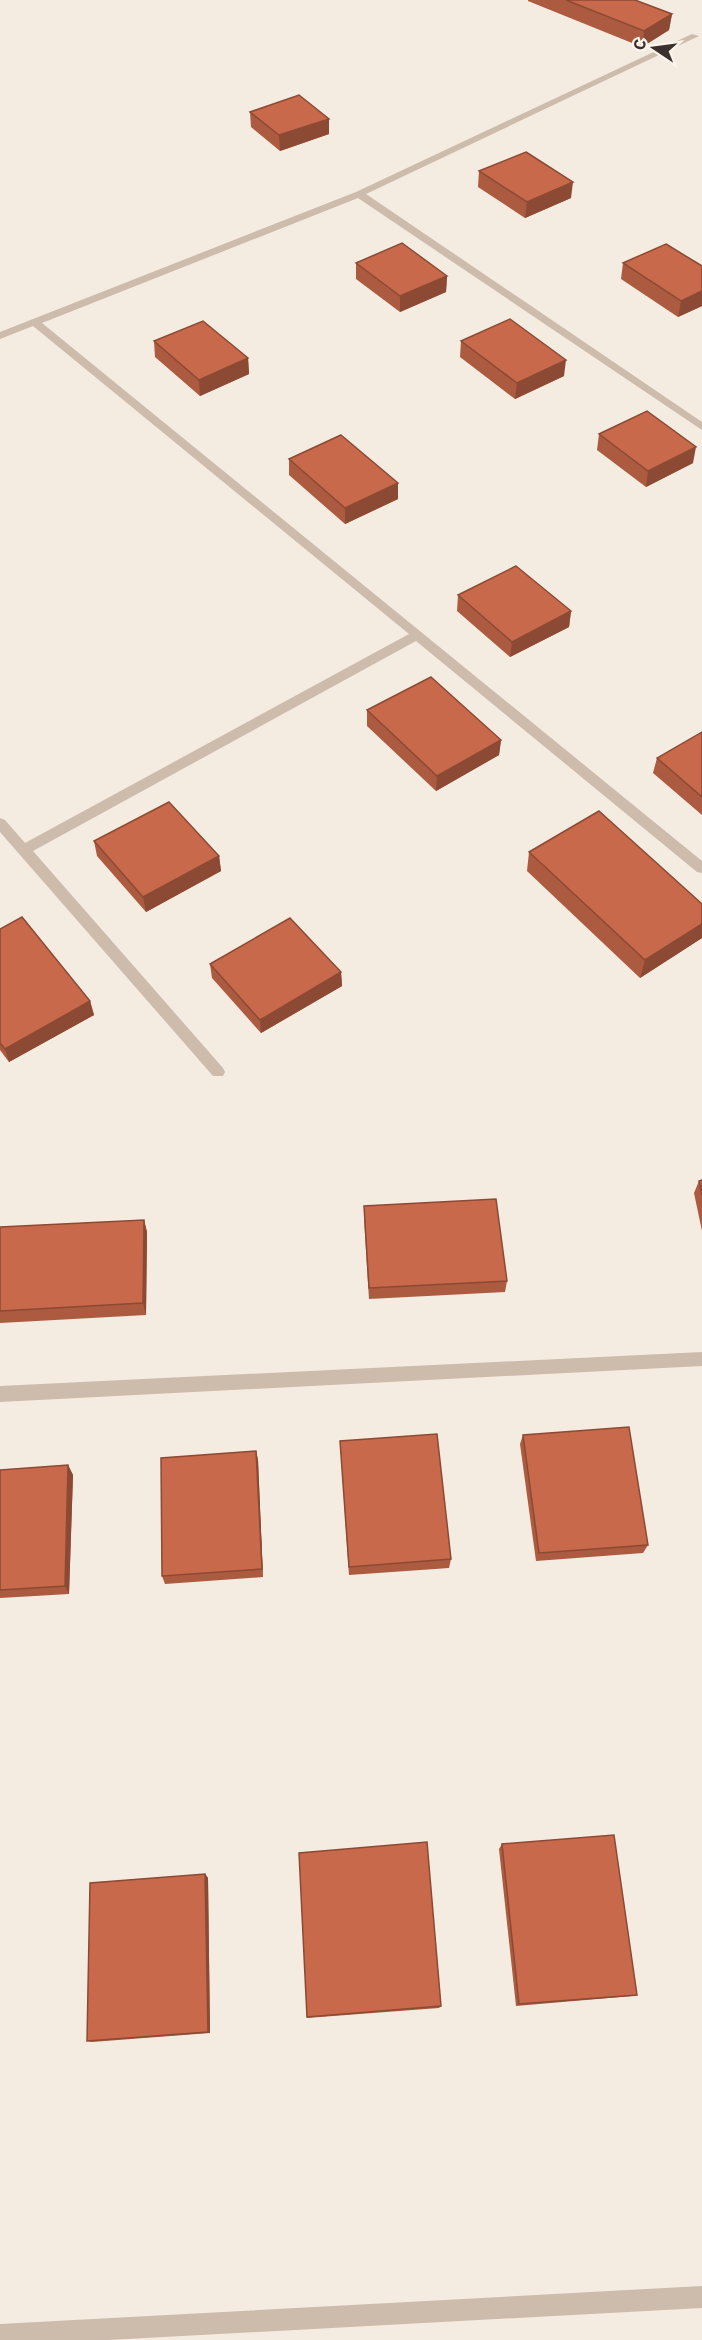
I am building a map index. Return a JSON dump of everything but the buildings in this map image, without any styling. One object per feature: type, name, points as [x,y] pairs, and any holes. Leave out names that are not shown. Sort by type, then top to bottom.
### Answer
[{"type":"street","points":[[0,336],[359,194],[695,36]]},
{"type":"street","points":[[359,194],[702,427]]},
{"type":"street","points":[[34,322],[702,868]]},
{"type":"street","points":[[24,850],[417,635]]},
{"type":"street","points":[[0,823],[218,1072]]},
{"type":"street","points":[[0,1394],[702,1359]]},
{"type":"street","points":[[0,2335],[702,2297]]}]
